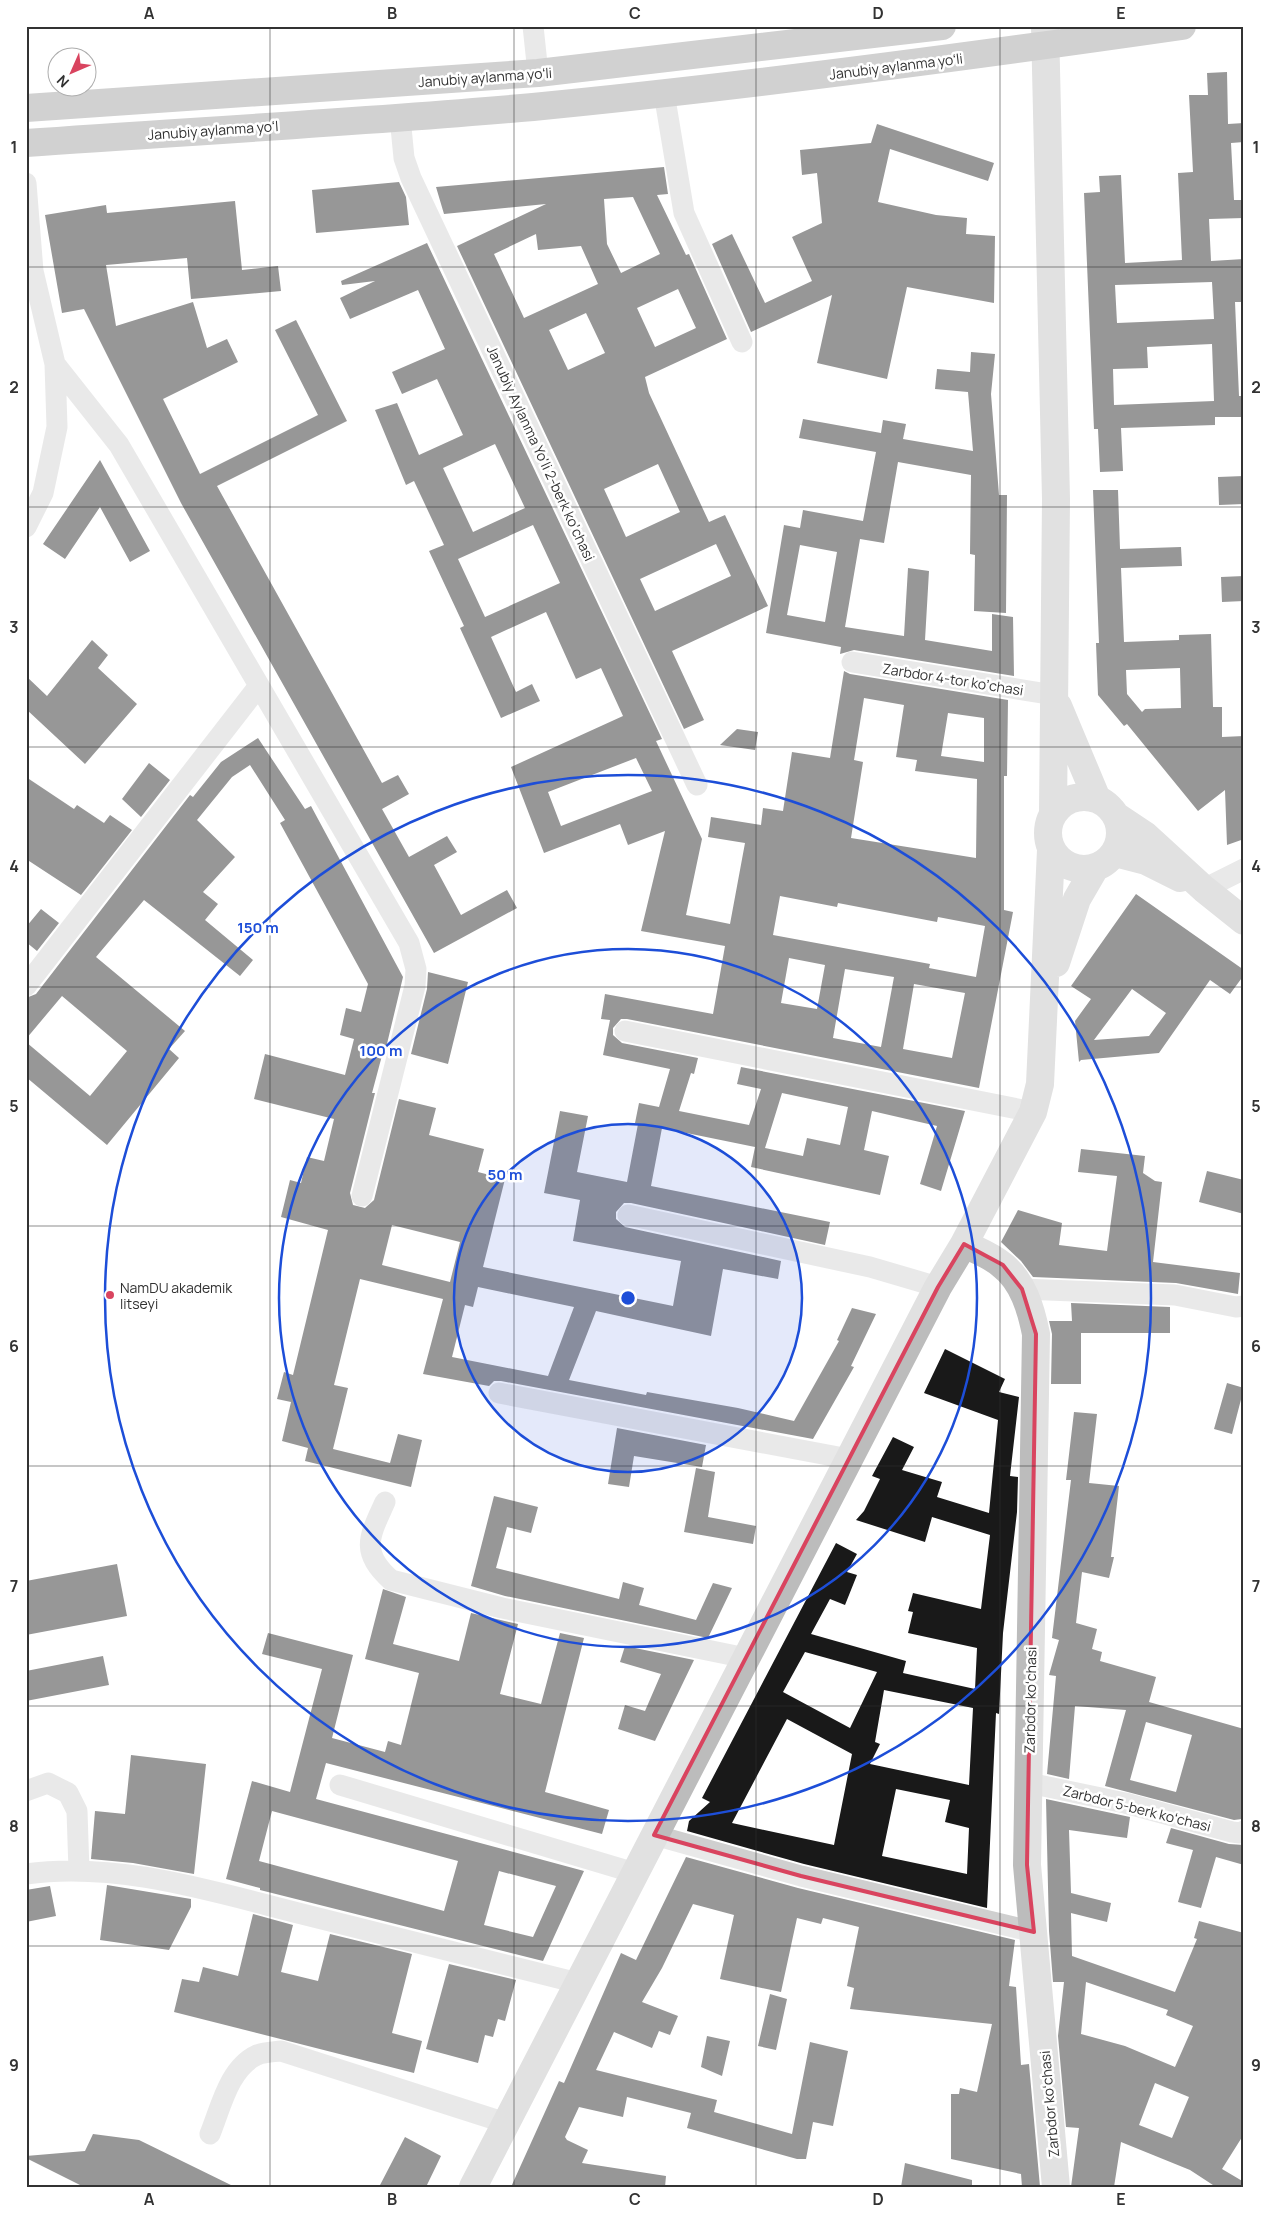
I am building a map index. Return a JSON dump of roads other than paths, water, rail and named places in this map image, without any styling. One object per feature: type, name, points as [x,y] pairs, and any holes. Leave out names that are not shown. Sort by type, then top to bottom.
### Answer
[{"type":"highway","name":"Janubiy aylanma yoʻli","points":[[26,108],[538,74],[870,31],[942,26]]},
{"type":"highway","name":"Janubiy aylanma yoʻli","points":[[400,116],[532,107],[664,93],[981,56],[1045,36],[1182,26]]},
{"type":"highway","name":"Janubiy aylanma yoʻl","points":[[26,143],[400,116]]},
{"type":"main road","points":[[473,2187],[938,1287],[964,1244],[1033,1112],[1040,1084],[1052,850],[1048,832],[1052,814],[1054,695],[1056,499],[1045,36]]},
{"type":"main road","points":[[1044,1003],[1077,899],[1105,860],[1120,834],[1054,695]]},
{"type":"main road","points":[[1052,814],[1061,804],[1072,798],[1085,796],[1107,807],[1146,836],[1204,890],[1244,921]]},
{"type":"main road","points":[[1052,850],[1059,860],[1070,867],[1082,870],[1105,860],[1146,861],[1204,890]]},
{"type":"main road","name":"Zarbdor koʻchasi","points":[[964,1244],[1003,1265],[1022,1289],[1032,1311],[1036,1334],[1027,1865],[1056,2187]]},
{"type":"street","points":[[533,26],[538,74]]},
{"type":"street","points":[[664,93],[684,213],[742,342]]},
{"type":"street","name":"Janubiy Аylanma Yo'li 2-berk koʼchasi","points":[[400,116],[404,158],[411,178],[698,785]]},
{"type":"street","points":[[26,183],[32,272],[54,364],[57,428],[43,493],[26,527]]},
{"type":"street","points":[[54,364],[119,445],[258,687],[409,943],[414,955],[415,986],[362,1196]]},
{"type":"street","name":"Zarbdor 4-tor koʼchasi","points":[[852,662],[1054,695]]},
{"type":"street","points":[[26,986],[258,687]]},
{"type":"street","points":[[1204,890],[1244,869]]},
{"type":"street","points":[[625,1031],[1033,1112]]},
{"type":"street","points":[[628,1215],[870,1267],[938,1287]]},
{"type":"street","points":[[1022,1289],[1175,1295],[1236,1307],[1244,1306]]},
{"type":"street","points":[[499,1393],[849,1459]]},
{"type":"street","points":[[385,1502],[370,1537],[371,1555],[378,1569],[391,1580],[502,1608],[746,1658]]},
{"type":"street","points":[[26,1791],[48,1783],[68,1793],[77,1811],[79,1871]]},
{"type":"street","name":"Zarbdor 5-berk koʻchasi","points":[[1029,1783],[1125,1803],[1232,1832],[1240,1833],[1244,1831]]},
{"type":"street","points":[[340,1784],[635,1873]]},
{"type":"street","points":[[654,1835],[801,1876],[1034,1932]]},
{"type":"street","points":[[26,1874],[51,1871],[79,1871],[123,1875],[197,1888],[578,1983]]},
{"type":"street","points":[[210,2134],[233,2079],[242,2065],[259,2054],[280,2051],[506,2123]]},
{"type":"place","name":"NamDU akademik litseyi","points":[[110,1295]]}]
